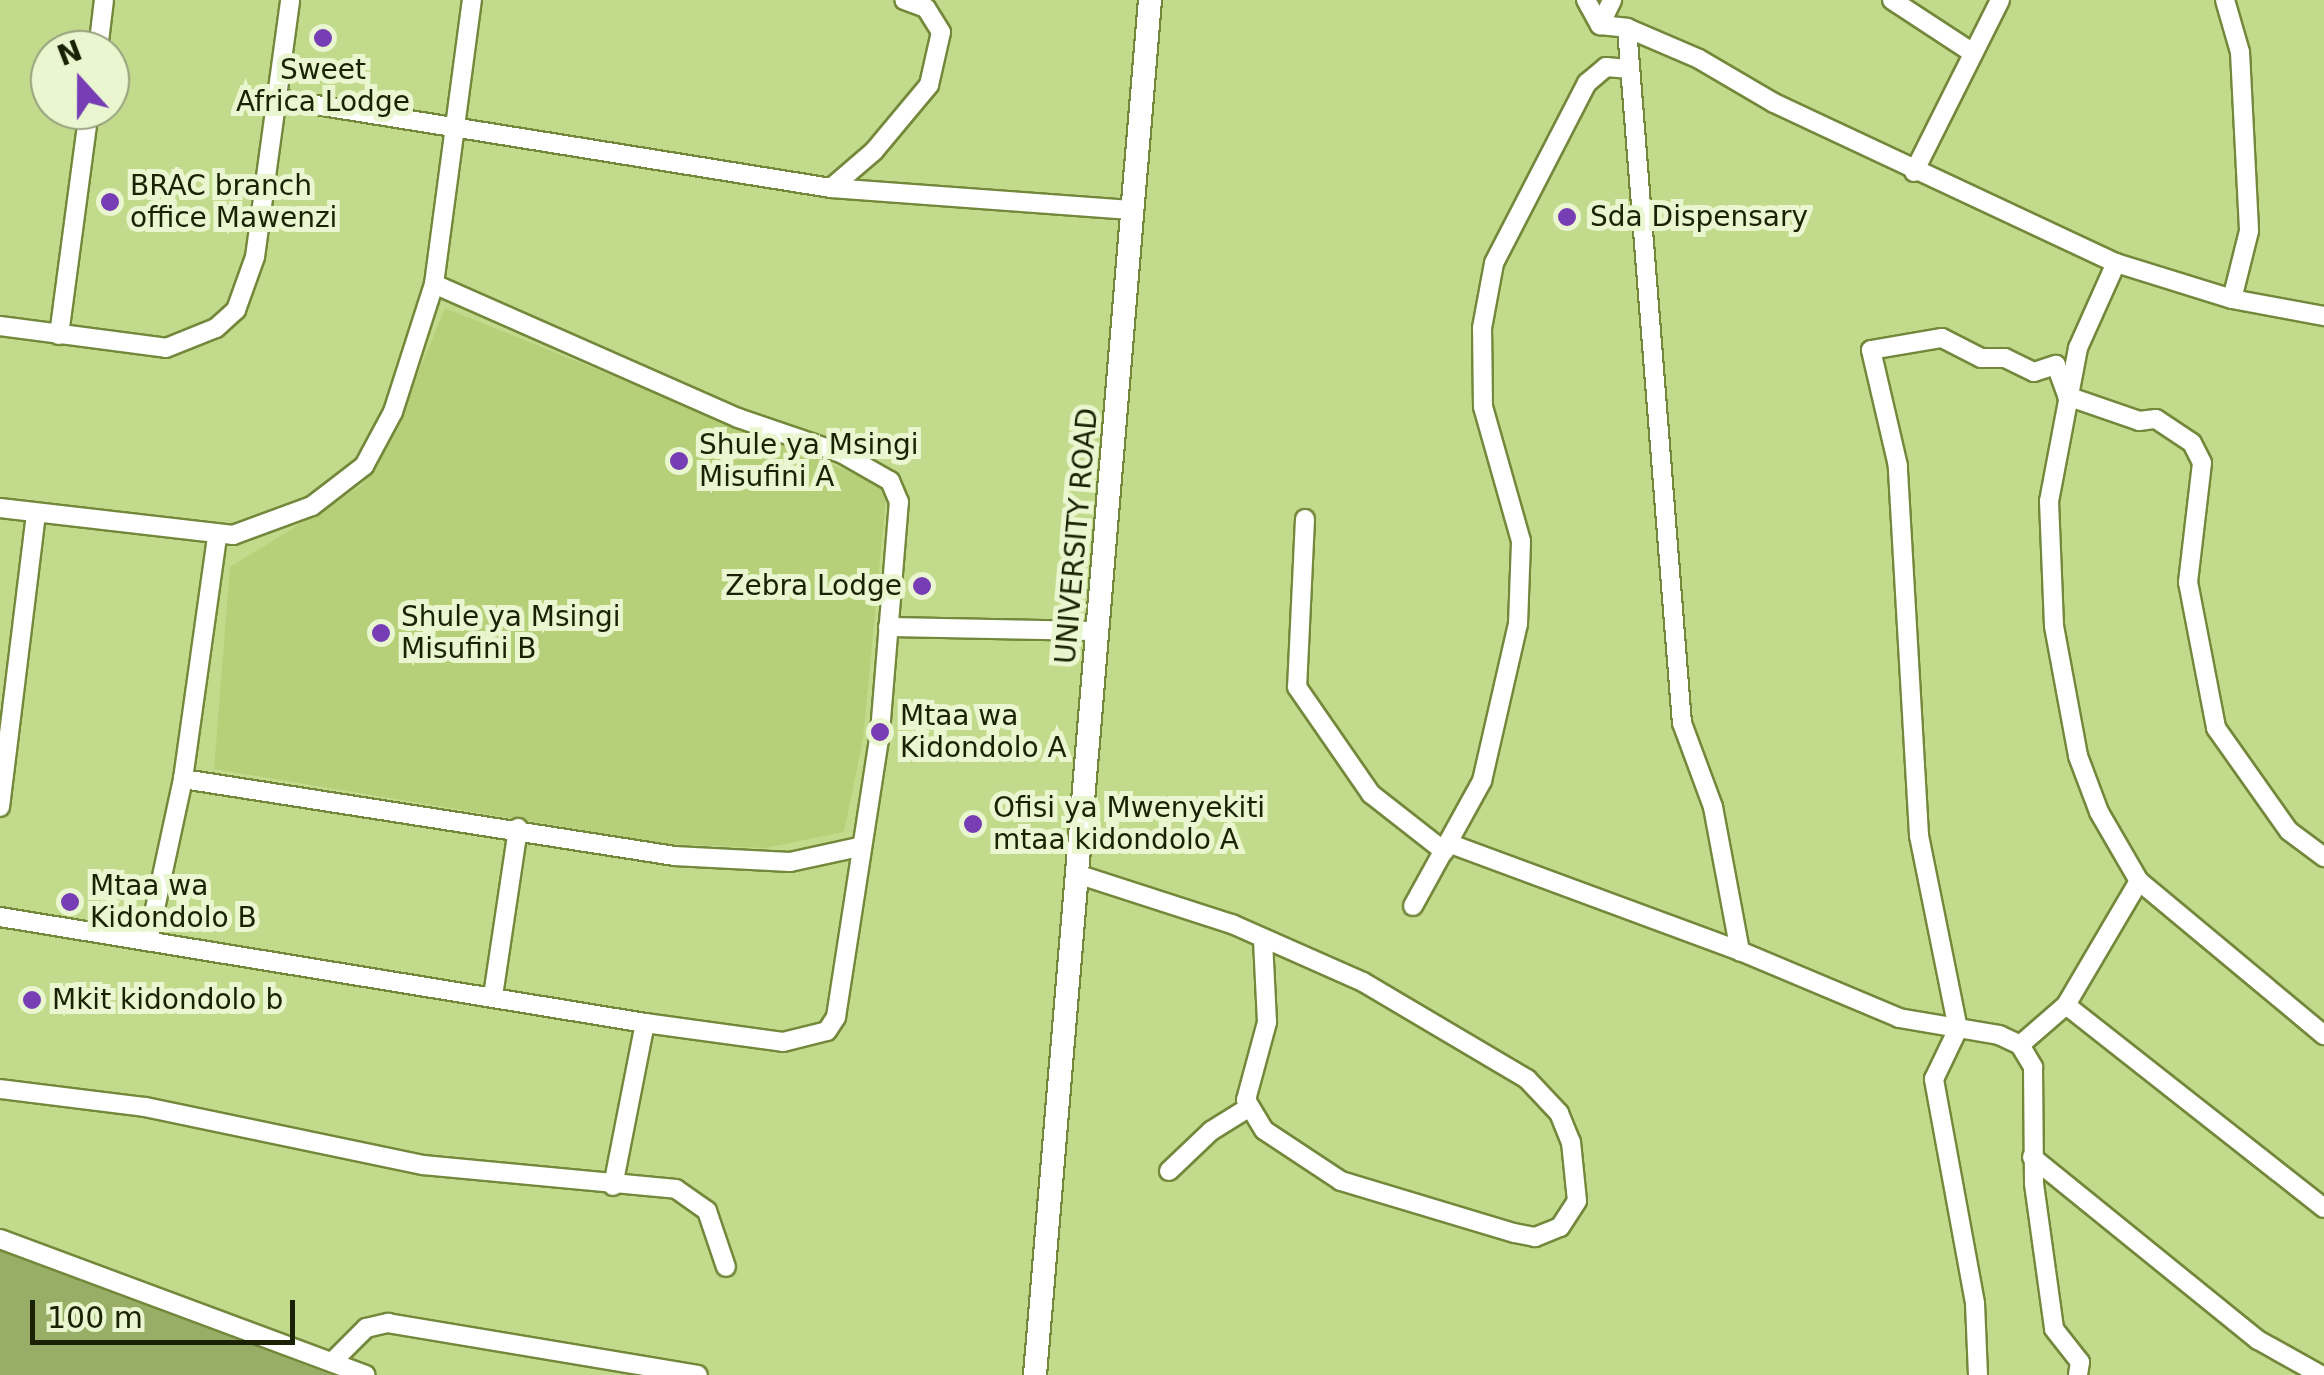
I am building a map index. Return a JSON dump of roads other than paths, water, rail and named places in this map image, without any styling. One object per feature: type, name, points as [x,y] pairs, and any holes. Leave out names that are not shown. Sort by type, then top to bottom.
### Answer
[{"type":"main road","name":"UNIVERSITY ROAD","points":[[1035,1375],[1080,875],[1096,631],[1150,0]]},
{"type":"street","points":[[100,30],[104,0]]},
{"type":"street","points":[[0,326],[166,348],[216,328],[236,310],[255,258],[290,0]]},
{"type":"street","points":[[0,508],[217,536],[312,506],[364,466],[393,412],[434,284],[472,0]]},
{"type":"street","points":[[830,188],[874,150],[929,85],[942,32],[926,8],[904,0]]},
{"type":"street","points":[[1586,0],[1600,24]]},
{"type":"street","points":[[1600,24],[1612,0]]},
{"type":"street","points":[[1892,0],[1973,52]]},
{"type":"street","points":[[1914,172],[2000,0]]},
{"type":"street","points":[[2225,0],[2240,52],[2249,231],[2232,299]]},
{"type":"street","points":[[1600,24],[1627,28],[1914,172],[2116,263],[2232,299],[2324,316]]},
{"type":"street","points":[[1627,28],[1682,723],[1713,807],[1740,951]]},
{"type":"street","points":[[1413,906],[1482,781],[1521,598],[1520,540],[1484,407],[1482,328],[1494,262],[1591,77],[1614,64],[1630,68]]},
{"type":"street","points":[[279,99],[830,188],[1134,210]]},
{"type":"street","points":[[59,334],[87,130]]},
{"type":"street","points":[[2116,263],[2078,348],[2049,501],[2063,697],[2091,795],[2139,880],[2324,1035]]},
{"type":"street","points":[[0,917],[645,1023],[783,1042],[827,1031],[836,1016],[851,933],[859,848],[880,732],[899,502],[890,481],[841,453],[720,410],[434,284]]},
{"type":"street","points":[[1978,1375],[1975,1302],[1934,1079],[1958,1029],[1919,835],[1898,466],[1871,350],[1942,338],[2034,372],[2056,365],[2068,396],[2139,421],[2156,420],[2198,450],[2188,582],[2216,728],[2288,831],[2324,857]]},
{"type":"street","points":[[0,807],[36,514]]},
{"type":"street","points":[[1305,519],[1297,687],[1371,794],[1446,847],[1740,951],[1828,993],[1899,1018],[2000,1035],[2020,1045],[2033,1067],[2032,1157],[2054,1330],[2080,1362],[2078,1375]]},
{"type":"street","points":[[148,941],[183,779],[217,536]]},
{"type":"street","points":[[888,627],[1096,631]]},
{"type":"street","points":[[183,779],[729,861],[790,862],[859,848]]},
{"type":"street","points":[[493,996],[518,828]]},
{"type":"street","points":[[1080,875],[1263,939],[1427,1016],[1527,1079],[1565,1125],[1578,1201],[1549,1234],[1479,1225],[1323,1173],[1282,1147],[1248,1108]]},
{"type":"street","points":[[2020,1045],[2066,1006],[2139,880]]},
{"type":"street","points":[[1169,1171],[1210,1131],[1248,1108],[1270,996],[1263,939]]},
{"type":"street","points":[[2066,1006],[2324,1208]]},
{"type":"street","points":[[613,1186],[645,1023]]},
{"type":"street","points":[[0,1089],[145,1107],[424,1166],[676,1189],[697,1198],[726,1267]]},
{"type":"street","points":[[2032,1157],[2258,1340],[2322,1375]]},
{"type":"street","points":[[0,1239],[176,1309],[365,1375]]},
{"type":"street","points":[[333,1361],[366,1328],[388,1323],[698,1375]]},
{"type":"place","name":"Sweet Africa Lodge","points":[[323,38]]},
{"type":"place","name":"BRAC branch office Mawenzi","points":[[110,202]]},
{"type":"place","name":"Sda Dispensary","points":[[1567,217]]},
{"type":"place","name":"Shule ya Msingi Misufini A","points":[[679,461]]},
{"type":"place","name":"Zebra Lodge","points":[[922,586]]},
{"type":"place","name":"Shule ya Msingi Misufini B","points":[[381,633]]},
{"type":"place","name":"Mtaa wa Kidondolo A","points":[[880,732]]},
{"type":"place","name":"Ofisi ya Mwenyekiti mtaa kidondolo A","points":[[973,824]]},
{"type":"place","name":"Mtaa wa Kidondolo B","points":[[70,902]]},
{"type":"place","name":"Mkit kidondolo b","points":[[32,1000]]}]
